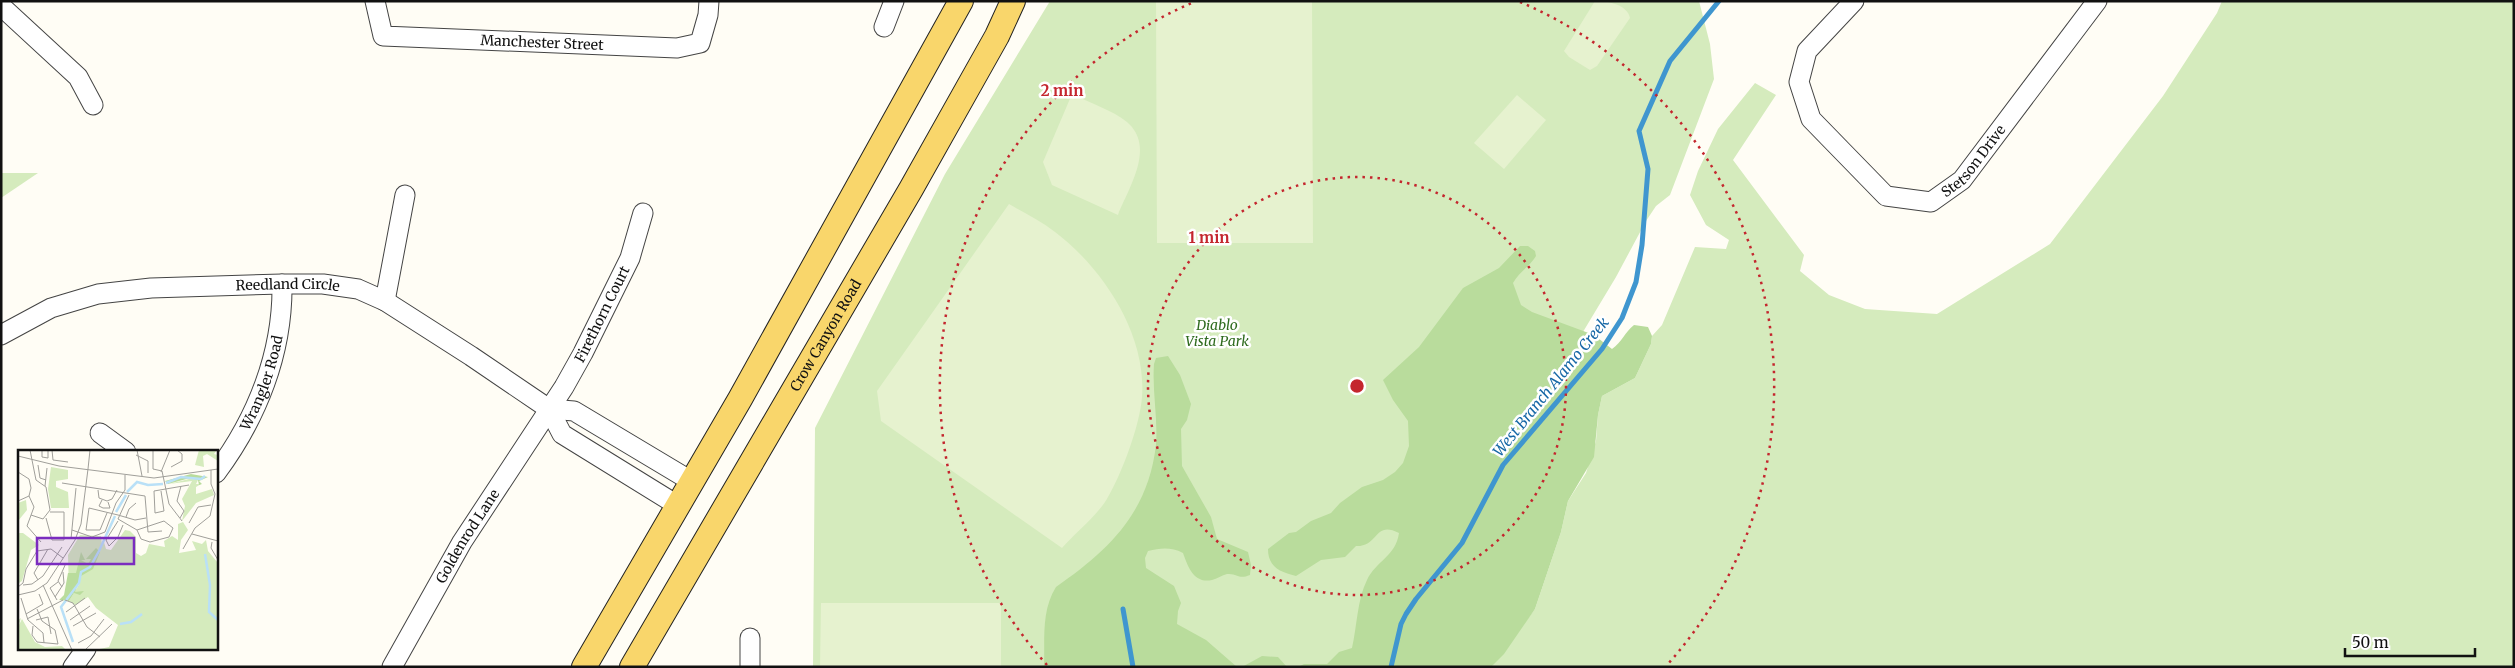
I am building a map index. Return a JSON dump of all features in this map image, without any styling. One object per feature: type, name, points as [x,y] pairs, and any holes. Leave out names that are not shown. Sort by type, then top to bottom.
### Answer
[{"type":"main road","points":[[584,667],[833,235],[961,1]]},
{"type":"main road","name":"Crow Canyon Road","points":[[632,667],[911,189],[997,36],[1013,1]]},
{"type":"street","name":"Manchester Street","points":[[375,1],[383,36],[677,48],[700,42],[708,15],[709,1]]},
{"type":"street","points":[[884,27],[894,1]]},
{"type":"street","name":"Stetson Drive","points":[[1854,1],[1807,51],[1799,82],[1811,119],[1886,196],[1932,202],[1962,180],[2097,1]]},
{"type":"street","points":[[1,6],[78,77],[93,105]]},
{"type":"street","points":[[386,301],[405,195]]},
{"type":"street","name":"Firethorn Court","points":[[549,409],[583,353],[630,258],[643,214]]},
{"type":"street","name":"Reedland Circle","points":[[1,335],[51,308],[98,294],[151,288],[282,284],[323,284],[358,289],[386,301],[549,409],[562,434],[677,505]]},
{"type":"street","name":"Wrangler Road","points":[[218,470],[249,425],[260,398],[276,345],[282,305],[282,284]]},
{"type":"street","points":[[549,409],[574,410],[691,481]]},
{"type":"street","name":"Goldenrod Lane","points":[[392,667],[462,542],[549,409]]},
{"type":"street","points":[[100,432],[123,450]]},
{"type":"street","points":[[750,638],[750,667]]},
{"type":"street","points":[[73,667],[85,650]]},
{"type":"green space","name":"Diablo Vista Park","points":[[1050,1],[1699,1],[1710,44],[1714,79],[1670,195],[1656,206],[1646,221],[1616,277],[1503,465],[1391,667],[813,667],[815,428],[945,174]]},
{"type":"green space","points":[[1156,1],[1312,1],[1313,243],[1157,243]]},
{"type":"green space","points":[[1595,1],[1621,6],[1630,18],[1597,66],[1590,70],[1569,57],[1564,51]]},
{"type":"green space","points":[[2222,1],[2514,1],[2514,667],[1491,667],[1535,609],[1561,532],[1568,501],[1586,473],[1596,441],[1602,396],[1635,378],[1651,344],[1652,336],[1662,325],[1695,247],[1726,249],[1729,240],[1706,225],[1690,195],[1698,171],[1718,129],[1755,83],[1776,95],[1733,160],[1804,255],[1800,271],[1829,295],[1865,309],[1937,314],[2050,244],[2163,96],[2217,13]]},
{"type":"green space","points":[[1072,94],[1115,114],[1127,122],[1135,132],[1139,143],[1138,167],[1118,215],[1052,185],[1043,162]]},
{"type":"green space","points":[[1517,95],[1546,120],[1504,169],[1474,143]]},
{"type":"green space","points":[[1,173],[38,173],[1,198]]},
{"type":"green space","points":[[1009,204],[1055,232],[1090,264],[1118,305],[1129,327],[1137,350],[1142,374],[1141,408],[1130,448],[1119,475],[1099,510],[1062,548],[881,421],[877,391]]},
{"type":"green space","points":[[1520,246],[1528,246],[1535,251],[1536,256],[1513,283],[1521,305],[1532,312],[1594,335],[1612,349],[1634,325],[1648,327],[1652,336],[1651,344],[1635,378],[1602,396],[1594,457],[1568,501],[1561,532],[1535,609],[1504,654],[1491,667],[1298,667],[1304,664],[1327,664],[1339,652],[1352,648],[1359,605],[1367,580],[1375,568],[1390,553],[1399,533],[1391,530],[1380,532],[1369,543],[1356,546],[1345,557],[1321,560],[1296,576],[1276,568],[1270,560],[1268,549],[1289,533],[1296,532],[1311,521],[1331,513],[1340,503],[1362,487],[1383,480],[1395,472],[1403,463],[1409,446],[1408,421],[1393,400],[1383,380],[1419,347],[1463,288],[1499,268]]},
{"type":"green space","points":[[1168,356],[1180,375],[1191,404],[1187,420],[1181,429],[1182,466],[1211,517],[1217,539],[1248,552],[1251,565],[1250,575],[1240,577],[1234,574],[1227,574],[1206,581],[1196,577],[1183,553],[1166,549],[1148,551],[1145,558],[1146,568],[1174,586],[1181,603],[1177,624],[1206,640],[1237,667],[1044,667],[1046,615],[1051,596],[1056,587],[1093,559],[1109,544],[1135,510],[1144,491],[1152,469],[1156,445],[1154,364],[1156,358]]},
{"type":"green space","points":[[821,603],[1001,603],[1001,667],[820,667]]},
{"type":"green space","points":[[1262,656],[1278,657],[1287,667],[1242,667]]},
{"type":"waterway","name":"West Branch Alamo Creek","points":[[1391,667],[1401,624],[1406,614],[1462,543],[1503,465],[1602,349],[1622,318],[1636,282],[1642,245],[1648,169],[1639,131],[1670,61],[1719,1]]},
{"type":"waterway","points":[[1123,609],[1133,667]]}]
